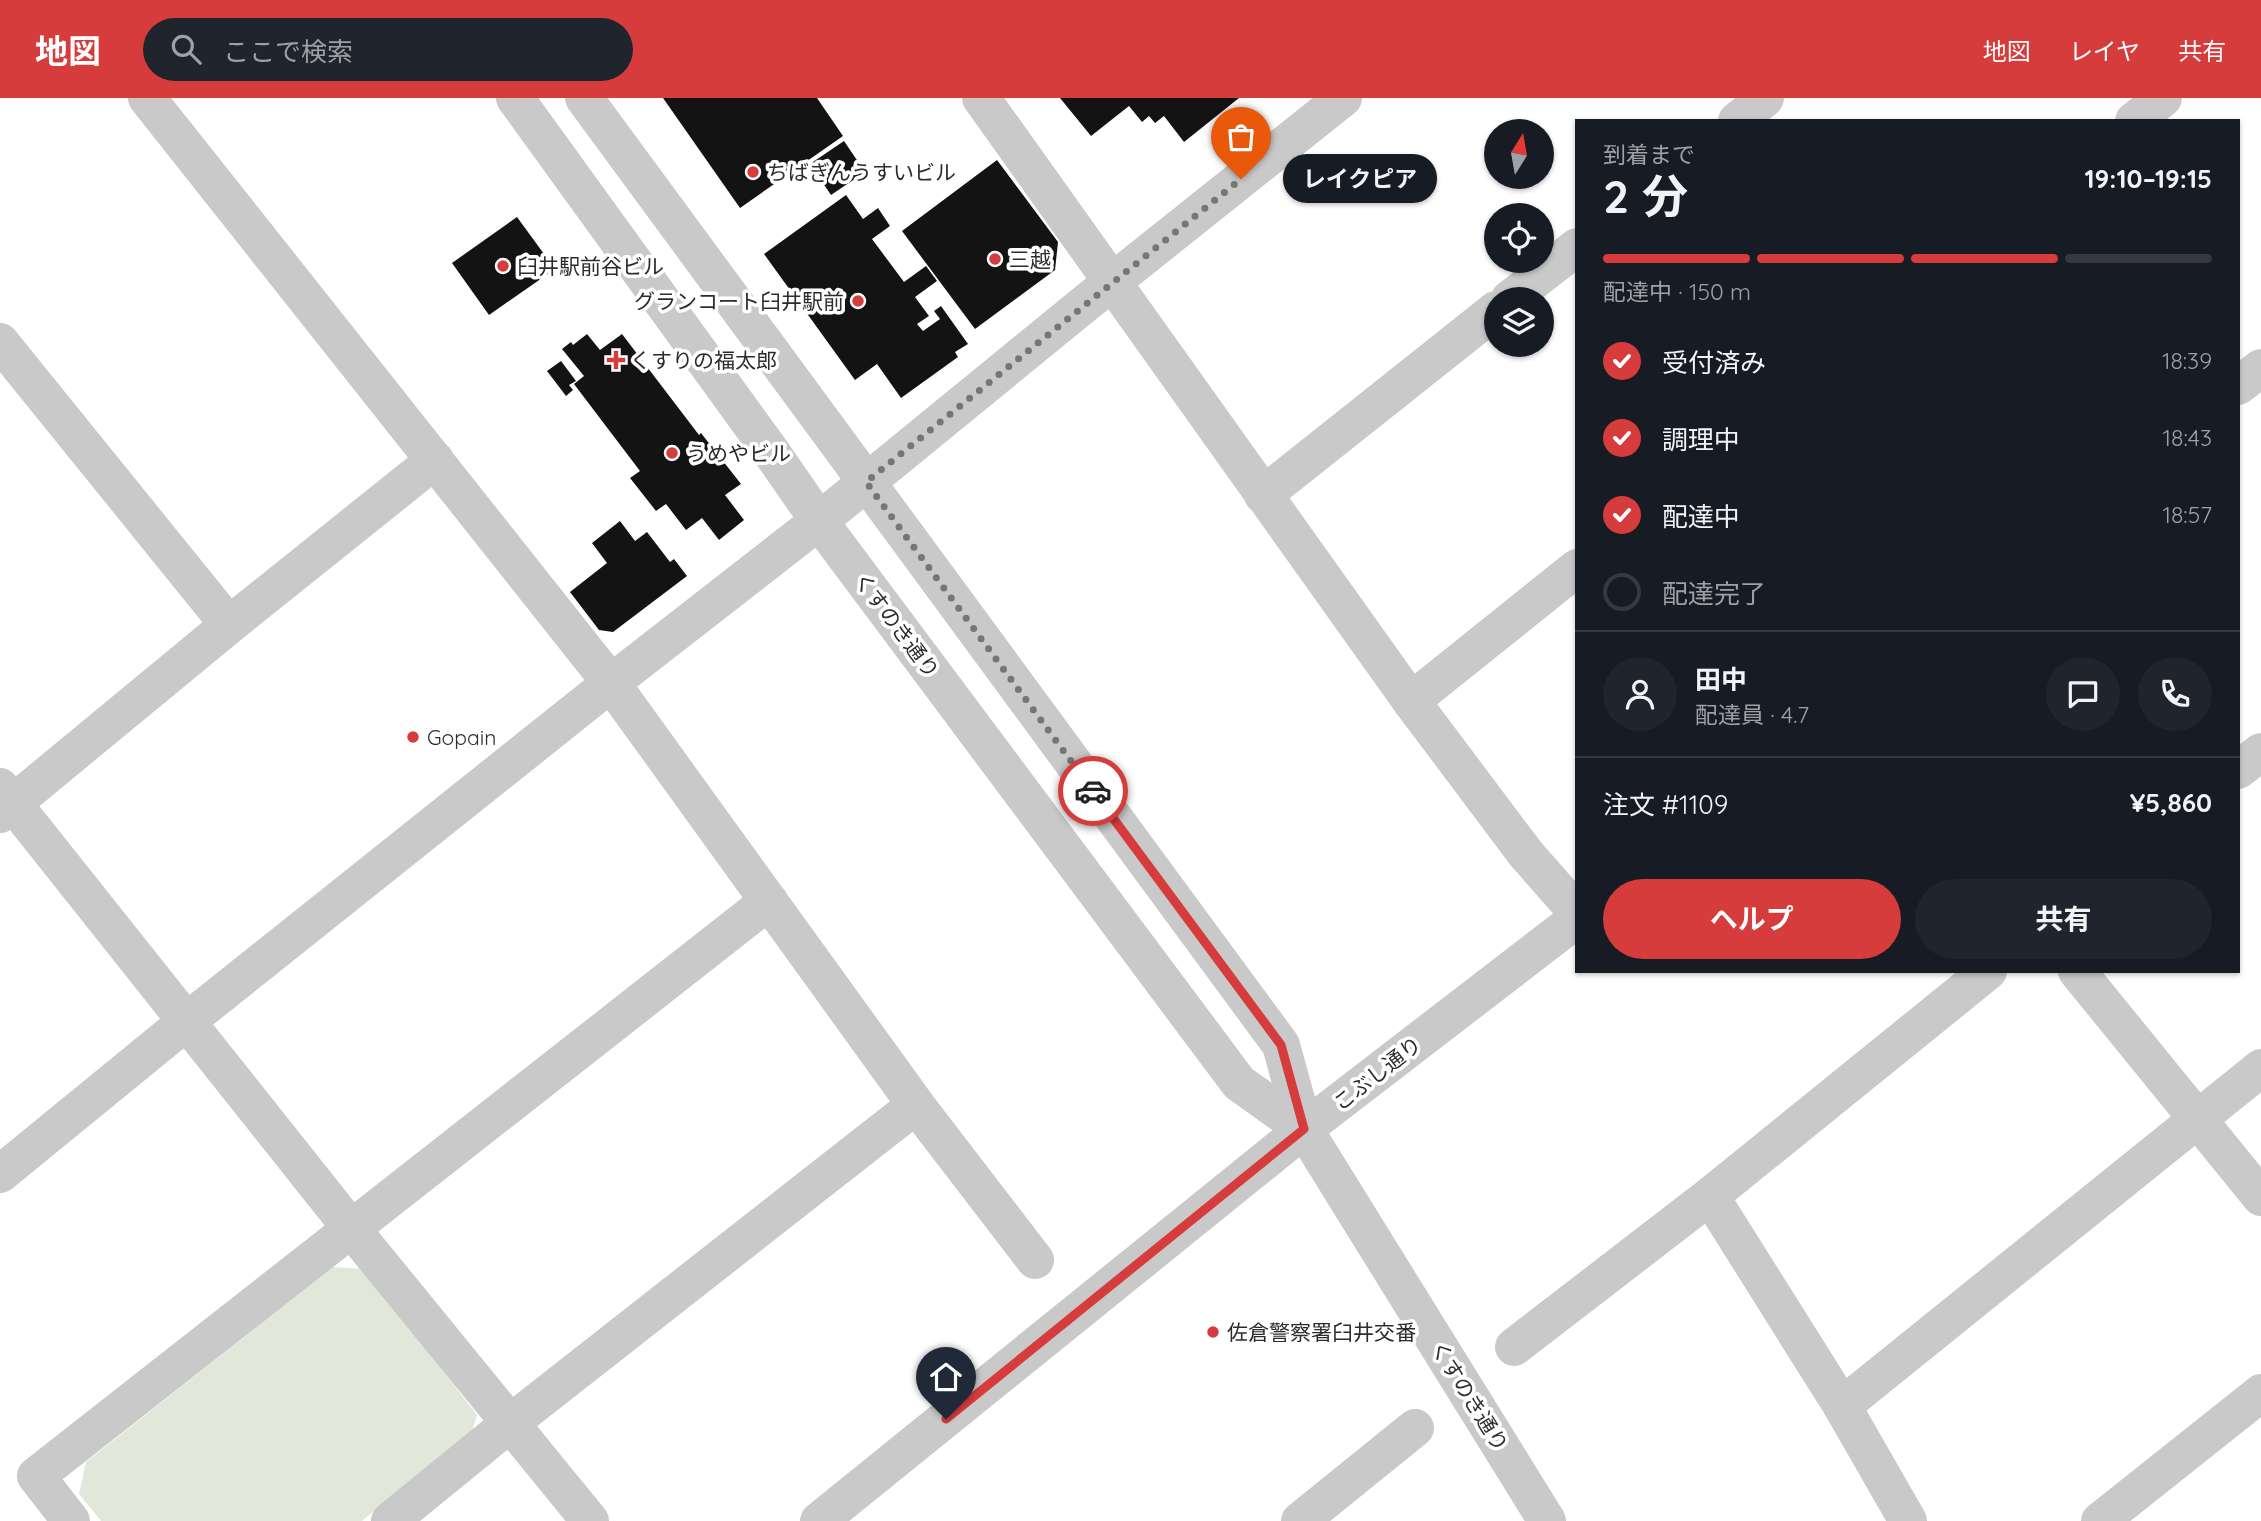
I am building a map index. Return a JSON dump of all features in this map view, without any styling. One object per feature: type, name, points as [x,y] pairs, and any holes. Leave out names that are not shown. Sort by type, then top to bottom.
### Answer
[{"type":"street","points":[[147,98],[611,682],[916,1105],[1035,1259]]},
{"type":"street","name":"くすのき通り","points":[[514,98],[819,521],[1239,1083],[1304,1129]]},
{"type":"street","name":"くすのき通り","points":[[584,98],[1281,1045],[1304,1129],[1547,1521]]},
{"type":"street","points":[[981,98],[1411,701],[1526,854],[1575,910]]},
{"type":"street","points":[[0,1174],[611,682],[819,521],[1343,98]]},
{"type":"street","points":[[1739,119],[1765,98]]},
{"type":"street","points":[[2137,119],[2163,98]]},
{"type":"street","points":[[1525,287],[1575,249]]},
{"type":"street","points":[[1263,495],[1484,320]]},
{"type":"street","points":[[0,342],[229,625]]},
{"type":"street","points":[[2240,384],[2261,368]]},
{"type":"street","points":[[435,460],[4,802],[590,1521]]},
{"type":"street","points":[[1411,701],[1575,570]]},
{"type":"street","points":[[2240,768],[2261,752]]},
{"type":"street","points":[[71,1521],[36,1476],[769,901]]},
{"type":"street","name":"こぶし通り","points":[[820,1521],[1304,1129],[1575,921]]},
{"type":"street","points":[[1514,1347],[1710,1196],[1986,973]]},
{"type":"street","points":[[2079,973],[2261,1197]]},
{"type":"street","points":[[1842,1406],[2261,1068]]},
{"type":"street","points":[[390,1521],[509,1424],[916,1105]]},
{"type":"street","points":[[1710,1196],[1842,1406],[1908,1521]]},
{"type":"street","points":[[2100,1521],[2261,1393]]},
{"type":"street","points":[[1300,1521],[1415,1428]]},
{"type":"shaded area","points":[[333,1267],[364,1269],[477,1415],[472,1431],[362,1521],[101,1521],[79,1494],[86,1462]]},
{"type":"building","name":"ちばぎんうすいビル","points":[[663,98],[817,98],[843,136],[740,208]]},
{"type":"building","points":[[1060,98],[1239,98],[1184,142],[1164,116],[1155,123],[1149,116],[1142,122],[1129,106],[1091,136]]},
{"type":"building","points":[[844,141],[865,172],[831,195],[810,164]]},
{"type":"building","points":[[997,160],[1058,242],[1055,270],[975,329],[902,231]]},
{"type":"building","name":"グランコート臼井駅前","points":[[846,195],[863,219],[878,208],[890,226],[872,239],[904,282],[926,266],[937,281],[915,297],[929,316],[917,324],[923,331],[940,319],[934,311],[941,306],[968,344],[955,352],[958,357],[901,398],[877,364],[855,380],[764,254]]},
{"type":"building","name":"臼井駅前谷ビル","points":[[517,217],[555,269],[489,315],[452,263]]},
{"type":"building","name":"うめやビル","points":[[587,334],[600,350],[622,334],[699,435],[701,433],[741,484],[725,495],[744,520],[719,540],[702,518],[686,530],[666,504],[656,511],[630,478],[640,471],[574,384],[584,376],[562,349],[571,342],[573,345]]},
{"type":"building","points":[[561,361],[576,381],[569,385],[573,390],[566,396],[547,371]]},
{"type":"building","points":[[620,521],[635,541],[647,532],[670,562],[674,559],[687,576],[613,632],[599,630],[570,592],[607,563],[592,543]]},
{"type":"way so far","points":[[1093,791],[866,482],[1241,179]]},
{"type":"place","name":"ちばぎんうすいビル","points":[[753,172]]},
{"type":"place","name":"レイクピア","points":[[1241,179]]},
{"type":"place","name":"三越","points":[[995,259]]},
{"type":"place","name":"臼井駅前谷ビル","points":[[503,266]]},
{"type":"place","name":"グランコート臼井駅前","points":[[858,301]]},
{"type":"place","name":"くすりの福太郎","points":[[616,360]]},
{"type":"place","name":"うめやビル","points":[[672,453]]},
{"type":"place","name":"Gopain","points":[[413,737]]},
{"type":"place","name":"佐倉警察署臼井交番","points":[[1213,1332]]},
{"type":"route","points":[[946,1419],[1304,1129],[1281,1045],[1093,791]]}]
